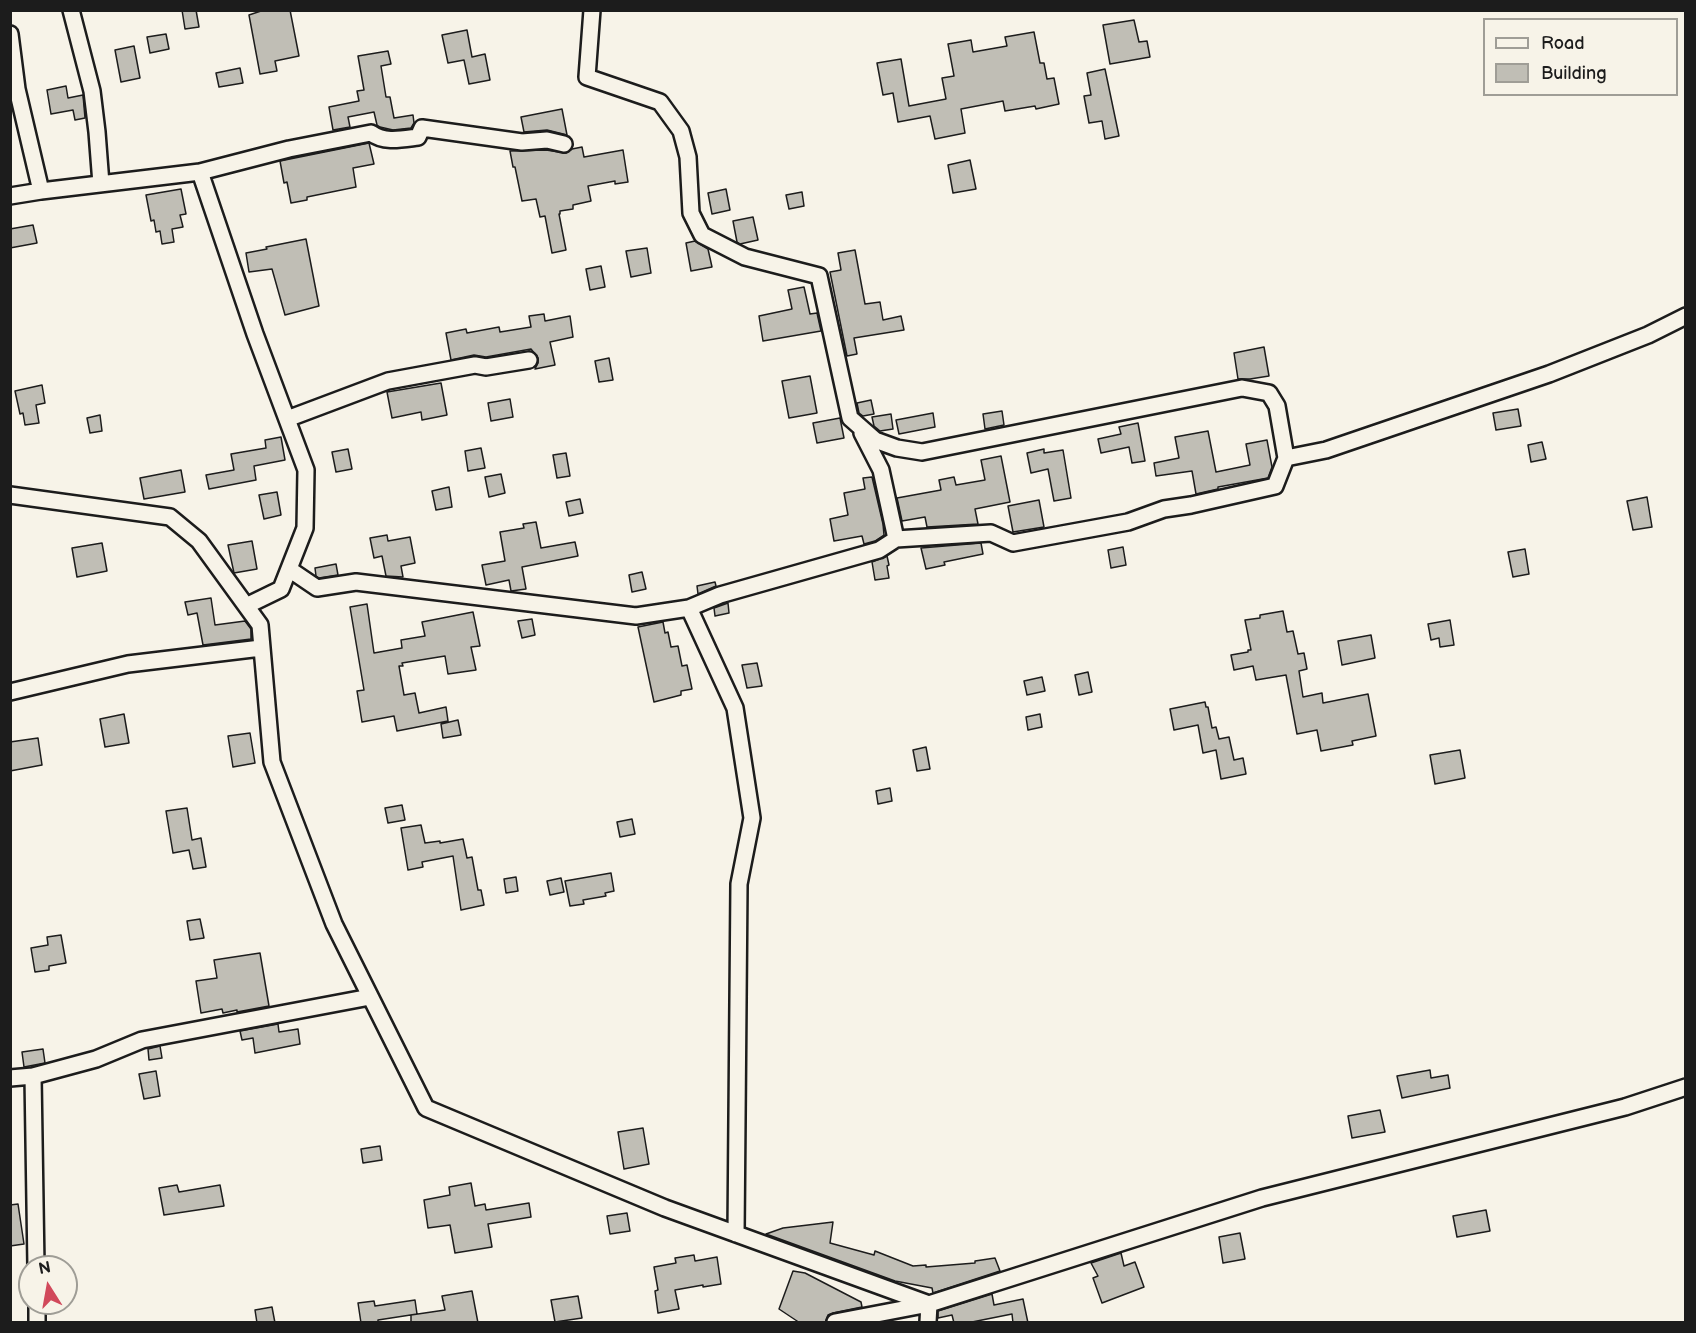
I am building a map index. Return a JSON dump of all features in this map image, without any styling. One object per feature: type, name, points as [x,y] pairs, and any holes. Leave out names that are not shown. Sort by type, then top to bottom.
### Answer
[{"type":"street","points":[[70,10],[92,90],[100,184]]},
{"type":"street","points":[[289,569],[317,588],[356,582],[636,616],[689,608],[720,595],[879,550],[896,539],[991,533],[1013,543],[1128,522],[1164,509],[1275,486],[1286,458],[1277,406],[1269,393],[1242,388],[922,452],[897,448],[874,440],[850,418],[819,276],[745,257],[702,235],[691,213],[688,157],[681,131],[660,102],[587,77],[592,10]]},
{"type":"street","points":[[10,34],[17,89],[41,191]]},
{"type":"street","points":[[10,196],[200,172],[290,149],[371,133],[379,139],[399,140],[418,137],[422,128],[522,142],[548,140],[564,144]]},
{"type":"street","points":[[200,172],[255,334],[306,470],[305,528],[281,590],[246,606]]},
{"type":"street","points":[[1286,458],[1326,450],[1550,374],[1648,335],[1686,316]]},
{"type":"street","points":[[287,419],[388,381],[475,365],[486,367],[529,360]]},
{"type":"street","points":[[857,426],[881,470],[896,539]]},
{"type":"street","points":[[10,495],[170,517],[200,541],[260,625],[272,762],[334,924],[426,1108],[665,1208],[929,1304]]},
{"type":"street","points":[[689,608],[735,708],[752,818],[739,884],[736,1234]]},
{"type":"street","points":[[10,692],[128,664],[261,648]]},
{"type":"street","points":[[10,1078],[33,1076],[96,1059],[142,1040],[370,997]]},
{"type":"street","points":[[33,1076],[36,1255]]},
{"type":"street","points":[[836,1323],[929,1304],[1262,1198],[1625,1107],[1686,1087]]},
{"type":"street","points":[[928,1323],[929,1304]]},
{"type":"building","points":[[182,10],[196,10],[199,27],[185,29]]},
{"type":"building","points":[[264,10],[290,10],[299,56],[275,61],[277,71],[260,74],[249,15]]},
{"type":"building","points":[[1134,20],[1139,42],[1147,41],[1150,57],[1110,64],[1103,25]]},
{"type":"building","points":[[467,30],[472,57],[485,54],[490,80],[469,84],[464,60],[448,63],[442,35]]},
{"type":"building","points":[[1034,32],[1040,63],[1044,63],[1047,79],[1054,78],[1059,104],[1036,109],[1035,106],[1005,111],[1003,101],[961,109],[965,133],[935,139],[930,116],[898,122],[893,93],[883,95],[877,63],[901,59],[909,106],[946,99],[942,78],[954,76],[948,44],[971,40],[973,52],[1007,46],[1005,37]]},
{"type":"building","points":[[166,34],[169,49],[150,53],[147,37]]},
{"type":"building","points":[[134,46],[140,78],[121,82],[115,50]]},
{"type":"building","points":[[388,51],[391,64],[381,66],[386,97],[390,97],[394,118],[413,115],[414,123],[411,128],[393,130],[380,127],[377,125],[374,112],[348,117],[350,127],[333,130],[329,107],[359,101],[357,91],[364,90],[358,56]]},
{"type":"building","points":[[240,68],[243,83],[219,87],[216,73]]},
{"type":"building","points":[[1105,69],[1119,136],[1105,139],[1102,121],[1089,123],[1084,96],[1091,95],[1087,73]]},
{"type":"building","points":[[66,86],[68,98],[83,95],[85,118],[75,120],[73,110],[51,114],[47,90]]},
{"type":"building","points":[[562,109],[567,135],[547,130],[524,132],[521,117]]},
{"type":"building","points":[[369,143],[374,164],[353,168],[356,187],[307,197],[307,200],[291,203],[280,161]]},
{"type":"building","points":[[582,147],[584,157],[623,150],[628,182],[615,184],[615,181],[588,186],[591,201],[573,205],[573,209],[560,211],[566,250],[552,253],[545,216],[540,217],[536,199],[522,201],[510,151],[546,150],[566,153]]},
{"type":"building","points":[[970,160],[976,189],[953,193],[948,165]]},
{"type":"building","points":[[181,189],[186,214],[180,215],[183,227],[172,229],[174,242],[162,244],[160,231],[156,232],[154,220],[151,221],[146,195]]},
{"type":"building","points":[[726,189],[730,210],[712,214],[708,193]]},
{"type":"building","points":[[802,192],[804,206],[789,209],[786,195]]},
{"type":"building","points":[[753,217],[758,240],[740,244],[737,242],[733,221]]},
{"type":"building","points":[[33,225],[37,243],[10,248],[10,229]]},
{"type":"building","points":[[306,239],[319,306],[285,315],[272,269],[249,272],[246,253]]},
{"type":"building","points":[[695,241],[708,249],[712,267],[691,271],[686,243]]},
{"type":"building","points":[[647,248],[651,273],[631,277],[626,251]]},
{"type":"building","points":[[855,250],[865,304],[880,302],[883,320],[901,316],[904,330],[854,338],[857,354],[847,356],[830,272],[841,270],[838,253]]},
{"type":"building","points":[[601,266],[605,287],[590,290],[586,269]]},
{"type":"building","points":[[804,287],[810,314],[817,313],[821,331],[763,341],[759,316],[792,309],[788,290]]},
{"type":"building","points":[[544,314],[545,321],[570,316],[573,337],[550,342],[555,365],[535,369],[538,358],[531,349],[486,357],[474,355],[451,360],[446,333],[466,329],[467,333],[499,327],[500,332],[531,327],[529,316]]},
{"type":"building","points":[[1264,347],[1269,376],[1238,379],[1234,353]]},
{"type":"building","points":[[609,358],[613,380],[599,382],[595,361]]},
{"type":"building","points":[[810,376],[817,413],[789,418],[782,381]]},
{"type":"building","points":[[441,383],[447,415],[422,420],[421,412],[392,418],[387,392]]},
{"type":"building","points":[[42,385],[45,403],[36,405],[39,423],[25,425],[15,391]]},
{"type":"building","points":[[510,399],[513,417],[491,421],[488,403]]},
{"type":"building","points":[[871,400],[874,414],[863,416],[859,413],[857,403]]},
{"type":"building","points":[[1518,409],[1521,426],[1496,430],[1493,413]]},
{"type":"building","points":[[1002,411],[1004,425],[985,429],[983,414]]},
{"type":"building","points":[[933,413],[935,427],[899,434],[896,420]]},
{"type":"building","points":[[891,414],[893,429],[880,431],[874,426],[872,417]]},
{"type":"building","points":[[100,415],[102,431],[90,433],[87,418]]},
{"type":"building","points":[[840,418],[844,438],[817,443],[813,423]]},
{"type":"building","points":[[1138,423],[1145,461],[1132,463],[1129,447],[1101,453],[1098,439],[1121,434],[1119,427]]},
{"type":"building","points":[[1208,431],[1216,472],[1250,465],[1246,444],[1267,440],[1272,467],[1268,478],[1218,487],[1218,489],[1196,494],[1192,471],[1156,476],[1154,463],[1179,458],[1175,437]]},
{"type":"building","points":[[281,437],[285,460],[254,466],[256,480],[209,489],[206,475],[234,470],[231,454],[266,448],[265,440]]},
{"type":"building","points":[[1542,442],[1546,459],[1531,462],[1528,445]]},
{"type":"building","points":[[481,448],[485,468],[468,471],[465,451]]},
{"type":"building","points":[[348,449],[352,469],[336,472],[332,452]]},
{"type":"building","points":[[1044,449],[1044,453],[1063,450],[1071,498],[1054,501],[1048,469],[1031,473],[1027,453]]},
{"type":"building","points":[[566,453],[570,476],[557,478],[553,455]]},
{"type":"building","points":[[1001,456],[1010,502],[975,509],[978,524],[927,527],[925,517],[902,521],[897,498],[941,490],[939,480],[954,477],[956,485],[985,480],[981,460]]},
{"type":"building","points":[[181,470],[185,492],[144,499],[140,478]]},
{"type":"building","points":[[501,474],[505,493],[489,497],[485,477]]},
{"type":"building","points":[[872,477],[884,535],[864,544],[862,536],[834,541],[830,519],[848,515],[844,493],[865,489],[863,478]]},
{"type":"building","points":[[449,487],[452,507],[436,510],[432,491]]},
{"type":"building","points":[[277,492],[281,515],[264,519],[259,495]]},
{"type":"building","points":[[1647,497],[1652,527],[1633,530],[1627,501]]},
{"type":"building","points":[[580,499],[583,513],[569,516],[566,502]]},
{"type":"building","points":[[1039,500],[1044,527],[1013,532],[1008,506]]},
{"type":"building","points":[[536,522],[541,548],[575,542],[578,556],[522,567],[526,589],[511,591],[509,580],[486,585],[482,565],[505,561],[500,532],[524,528],[523,524]]},
{"type":"building","points":[[387,535],[388,541],[410,537],[415,563],[401,566],[403,577],[386,576],[382,556],[374,558],[370,538]]},
{"type":"building","points":[[252,541],[257,569],[234,573],[228,545]]},
{"type":"building","points":[[102,543],[107,571],[77,577],[72,548]]},
{"type":"building","points":[[981,543],[983,554],[944,562],[945,565],[926,569],[921,548]]},
{"type":"building","points":[[1123,547],[1126,565],[1111,568],[1108,550]]},
{"type":"building","points":[[1525,549],[1529,574],[1513,577],[1508,552]]},
{"type":"building","points":[[887,556],[889,578],[875,580],[872,562]]},
{"type":"building","points":[[336,564],[338,575],[319,578],[316,576],[315,568]]},
{"type":"building","points":[[642,572],[646,589],[632,592],[629,575]]},
{"type":"building","points":[[715,582],[716,586],[698,594],[697,586]]},
{"type":"building","points":[[211,598],[215,625],[245,621],[251,629],[251,639],[203,645],[197,613],[188,615],[185,602]]},
{"type":"building","points":[[728,603],[729,613],[715,616],[714,608]]},
{"type":"building","points":[[367,604],[374,653],[402,648],[401,640],[425,636],[422,622],[473,612],[480,646],[471,647],[476,670],[448,674],[445,656],[402,663],[403,666],[399,666],[404,695],[415,693],[419,713],[446,707],[448,721],[397,731],[394,716],[362,722],[357,691],[364,690],[350,607]]},
{"type":"building","points":[[1283,611],[1287,632],[1293,631],[1298,654],[1304,653],[1307,669],[1299,671],[1303,697],[1322,693],[1323,703],[1368,694],[1376,736],[1352,741],[1353,745],[1321,751],[1317,730],[1297,734],[1286,675],[1256,680],[1253,666],[1234,670],[1231,655],[1251,650],[1245,620]]},
{"type":"building","points":[[532,619],[535,635],[522,638],[518,621]]},
{"type":"building","points":[[1450,620],[1454,645],[1440,647],[1439,638],[1431,640],[1428,624]]},
{"type":"building","points":[[663,622],[671,647],[678,646],[682,666],[687,665],[692,689],[681,691],[681,695],[654,702],[638,627]]},
{"type":"building","points":[[1371,635],[1375,658],[1342,665],[1338,641]]},
{"type":"building","points":[[757,663],[762,686],[747,688],[742,665]]},
{"type":"building","points":[[1088,672],[1092,692],[1079,695],[1075,675]]},
{"type":"building","points":[[1042,677],[1045,691],[1027,695],[1024,681]]},
{"type":"building","points":[[1205,702],[1212,728],[1216,727],[1219,739],[1229,737],[1234,760],[1243,758],[1246,774],[1221,779],[1216,750],[1203,753],[1198,725],[1174,730],[1170,709]]},
{"type":"building","points":[[124,714],[129,743],[105,747],[100,719]]},
{"type":"building","points":[[1040,714],[1042,727],[1028,730],[1026,717]]},
{"type":"building","points":[[458,720],[461,735],[443,738],[441,724]]},
{"type":"building","points":[[250,733],[255,763],[233,767],[228,736]]},
{"type":"building","points":[[38,738],[42,765],[10,771],[10,742]]},
{"type":"building","points":[[926,747],[930,769],[917,771],[913,750]]},
{"type":"building","points":[[1460,750],[1465,778],[1435,784],[1430,755]]},
{"type":"building","points":[[890,788],[892,801],[878,804],[876,791]]},
{"type":"building","points":[[402,805],[405,820],[388,823],[385,808]]},
{"type":"building","points":[[187,808],[192,840],[201,838],[206,867],[193,869],[189,850],[173,853],[166,811]]},
{"type":"building","points":[[632,819],[635,834],[620,837],[617,822]]},
{"type":"building","points":[[421,825],[425,843],[463,839],[467,858],[472,857],[478,890],[481,890],[484,905],[461,910],[453,856],[422,862],[423,867],[408,870],[401,828]]},
{"type":"building","points":[[611,873],[614,891],[605,893],[606,896],[583,900],[584,904],[570,906],[565,881]]},
{"type":"building","points":[[516,877],[518,891],[506,893],[504,879]]},
{"type":"building","points":[[561,878],[564,892],[550,895],[547,881]]},
{"type":"building","points":[[200,919],[204,938],[190,940],[187,921]]},
{"type":"building","points":[[61,935],[66,963],[49,966],[49,970],[35,972],[31,948],[48,945],[47,937]]},
{"type":"building","points":[[260,953],[269,1006],[237,1012],[237,1010],[223,1013],[222,1009],[201,1013],[196,981],[217,978],[214,960]]},
{"type":"building","points":[[278,1024],[279,1032],[298,1029],[300,1044],[255,1053],[253,1038],[242,1040],[240,1031]]},
{"type":"building","points":[[160,1046],[162,1058],[149,1060],[148,1049]]},
{"type":"building","points":[[43,1049],[45,1063],[24,1067],[22,1052]]},
{"type":"building","points":[[1430,1070],[1431,1078],[1448,1075],[1450,1088],[1402,1098],[1397,1076]]},
{"type":"building","points":[[156,1071],[160,1096],[144,1099],[139,1074]]},
{"type":"building","points":[[1380,1110],[1385,1132],[1352,1138],[1348,1116]]},
{"type":"building","points":[[643,1128],[649,1164],[624,1169],[618,1132]]},
{"type":"building","points":[[380,1146],[382,1160],[363,1163],[361,1149]]},
{"type":"building","points":[[471,1183],[475,1206],[485,1204],[486,1210],[529,1203],[531,1217],[488,1224],[492,1247],[455,1253],[450,1225],[428,1228],[424,1200],[450,1195],[449,1187]]},
{"type":"building","points":[[177,1185],[179,1192],[220,1185],[224,1206],[164,1215],[159,1188]]},
{"type":"building","points":[[18,1204],[24,1244],[10,1246],[10,1205]]},
{"type":"building","points":[[1486,1210],[1490,1231],[1457,1237],[1453,1216]]},
{"type":"building","points":[[627,1213],[630,1231],[610,1234],[607,1216]]},
{"type":"building","points":[[833,1222],[830,1243],[874,1255],[875,1251],[913,1266],[975,1263],[975,1261],[995,1258],[1000,1271],[933,1293],[932,1288],[895,1281],[766,1234],[783,1228]]},
{"type":"building","points":[[1240,1233],[1245,1259],[1223,1263],[1219,1237]]},
{"type":"building","points":[[1121,1253],[1124,1266],[1135,1262],[1144,1287],[1102,1303],[1093,1278],[1098,1276],[1091,1263]]},
{"type":"building","points":[[694,1255],[695,1261],[717,1257],[721,1284],[675,1290],[679,1309],[658,1313],[655,1291],[658,1290],[654,1267],[676,1263],[675,1258]]},
{"type":"building","points":[[793,1271],[805,1273],[861,1302],[862,1307],[828,1315],[825,1323],[800,1323],[779,1309]]},
{"type":"building","points":[[472,1291],[478,1323],[411,1323],[411,1315],[445,1310],[442,1296]]},
{"type":"building","points":[[992,1294],[994,1305],[1023,1299],[1028,1323],[1013,1323],[1012,1314],[967,1323],[954,1323],[952,1315],[938,1318],[938,1311]]},
{"type":"building","points":[[578,1296],[582,1318],[555,1322],[551,1300]]},
{"type":"building","points":[[415,1300],[417,1314],[378,1320],[378,1323],[361,1323],[358,1303],[374,1301],[375,1306]]},
{"type":"building","points":[[272,1307],[275,1323],[257,1323],[255,1310]]}]
